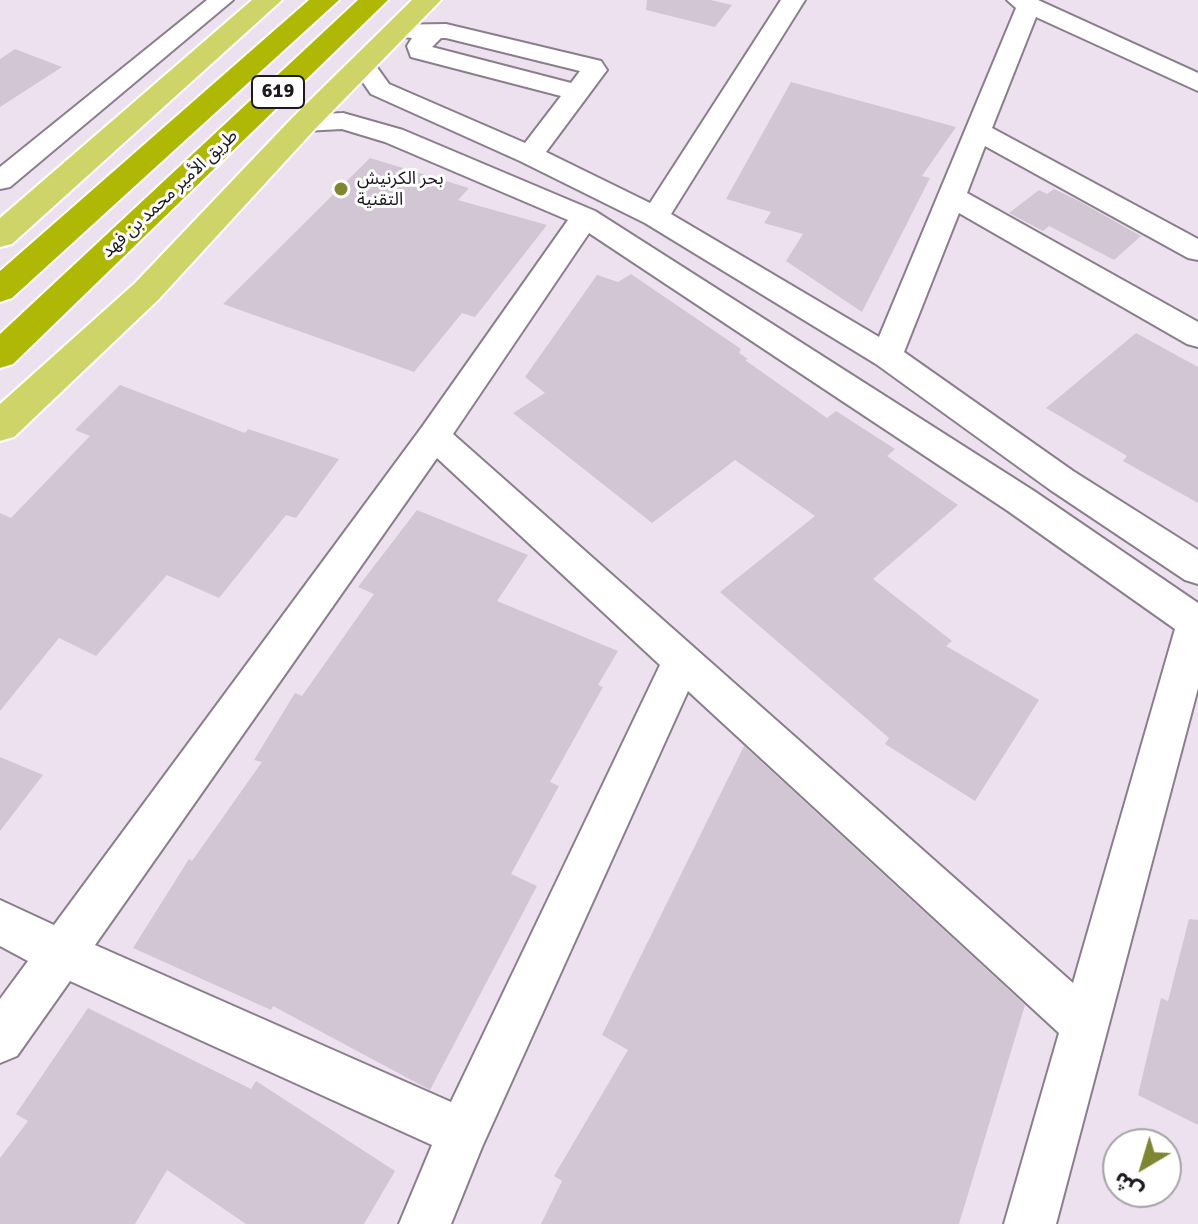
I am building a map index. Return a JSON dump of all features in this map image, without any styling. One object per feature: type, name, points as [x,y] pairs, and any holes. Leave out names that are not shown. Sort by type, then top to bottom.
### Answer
[{"type":"highway","name":"طريق الأمير محمد بن فهد","points":[[0,290],[325,0]]},
{"type":"highway","name":"طريق الأمير محمد بن فهد","points":[[0,355],[374,0]]},
{"type":"main road","points":[[0,236],[268,0]]},
{"type":"main road","points":[[0,427],[147,291],[396,30],[432,15]]},
{"type":"street","points":[[0,181],[221,0]]},
{"type":"street","points":[[655,217],[793,0]]},
{"type":"street","points":[[887,356],[978,131],[1024,2],[1198,83]]},
{"type":"street","points":[[432,15],[419,46],[420,52],[577,92],[530,155]]},
{"type":"street","points":[[362,64],[380,89],[530,155],[655,217],[887,356],[1061,480],[1198,569]]},
{"type":"street","points":[[394,136],[384,123],[389,116],[415,116],[530,155]]},
{"type":"street","points":[[304,123],[343,121],[394,136],[585,217],[1021,501],[1197,624],[1030,1224]]},
{"type":"street","points":[[978,131],[1198,251]]},
{"type":"street","points":[[951,196],[1198,336]]},
{"type":"street","points":[[0,1039],[434,436],[585,217]]},
{"type":"street","points":[[434,436],[1086,1026]]},
{"type":"street","points":[[425,1224],[463,1133],[682,661]]},
{"type":"street","points":[[0,922],[61,953],[463,1133]]},
{"type":"building","points":[[647,0],[711,0],[732,5],[715,27],[646,10]]},
{"type":"building","points":[[15,49],[62,67],[0,107],[0,59]]},
{"type":"building","points":[[791,82],[956,127],[922,176],[930,178],[862,312],[786,261],[803,234],[764,223],[771,212],[726,199]]},
{"type":"building","points":[[370,158],[469,188],[458,200],[547,225],[475,317],[462,313],[414,372],[223,304]]},
{"type":"building","points":[[1054,189],[1141,236],[1114,260],[1049,226],[1043,231],[1009,213],[1039,190],[1047,194]]},
{"type":"building","points":[[631,274],[741,349],[739,353],[748,359],[745,360],[827,418],[836,411],[895,449],[887,456],[958,505],[873,579],[952,641],[946,646],[1039,700],[975,801],[885,744],[889,738],[720,592],[815,516],[735,460],[652,523],[513,413],[545,393],[525,377],[597,275],[618,282]]},
{"type":"building","points":[[1136,333],[1198,367],[1198,503],[1123,461],[1127,456],[1046,408]]},
{"type":"building","points":[[120,385],[245,433],[248,429],[339,459],[296,518],[286,515],[219,598],[167,575],[96,656],[59,638],[0,711],[0,513],[11,518],[90,436],[75,430]]},
{"type":"building","points":[[417,510],[528,555],[497,601],[618,651],[598,685],[603,687],[550,782],[559,786],[511,874],[537,886],[430,1090],[273,1006],[271,1010],[133,948],[189,859],[192,861],[262,762],[254,760],[295,693],[302,696],[374,594],[358,587]]},
{"type":"building","points":[[744,746],[1025,1005],[959,1224],[541,1224],[562,1181],[554,1176],[628,1050],[602,1035]]},
{"type":"building","points":[[0,757],[43,775],[0,831]]},
{"type":"building","points":[[1189,919],[1198,920],[1198,1125],[1138,1095],[1161,998],[1168,1001]]},
{"type":"building","points":[[88,1008],[251,1089],[256,1081],[395,1171],[364,1224],[246,1224],[167,1170],[135,1224],[0,1224],[0,1158],[28,1121],[16,1114]]},
{"type":"place","name":"بحر الكرنيش التقنية","points":[[341,189]]}]
